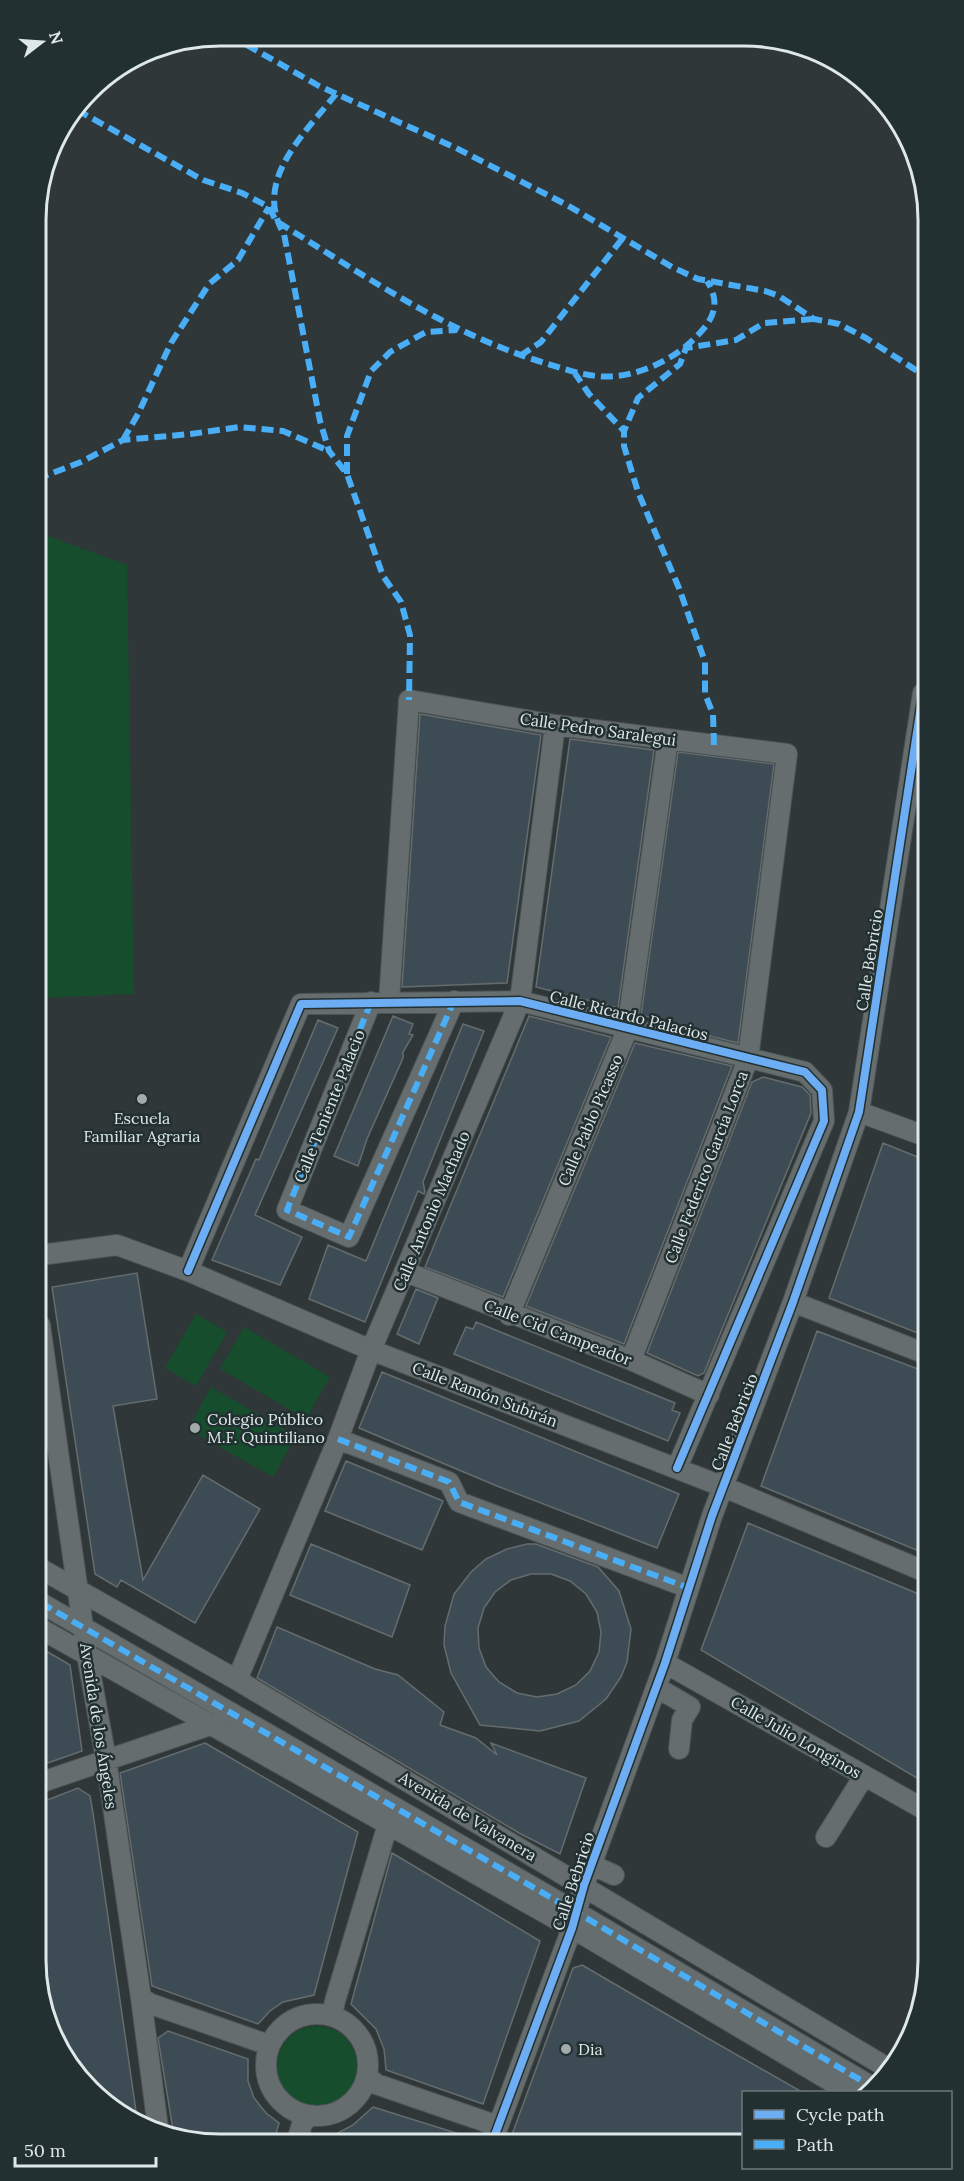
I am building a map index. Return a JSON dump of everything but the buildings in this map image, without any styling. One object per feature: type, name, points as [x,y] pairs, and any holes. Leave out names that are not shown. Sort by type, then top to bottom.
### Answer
[{"type":"street","name":"Calle Pedro Saralegui","points":[[409,700],[555,724],[788,754]]},
{"type":"street","name":"Calle Teniente Palacio","points":[[409,700],[380,1002],[288,1210],[349,1237],[454,1001]]},
{"type":"street","name":"Calle Antonio Machado","points":[[237,1680],[338,1439],[371,1350],[520,1001],[555,724]]},
{"type":"street","name":"Calle Bebricio","points":[[496,2133],[574,1920],[584,1885],[656,1687],[724,1487],[859,1112],[918,728]]},
{"type":"street","name":"Calle Pablo Picasso","points":[[509,1315],[627,1030],[668,739]]},
{"type":"street","name":"Calle Federico García Lorca","points":[[632,1360],[748,1059],[788,754]]},
{"type":"street","name":"Calle Ricardo Palacios","points":[[188,1270],[301,1004],[520,1001],[627,1030],[805,1072],[822,1090],[824,1121],[678,1468]]},
{"type":"street","points":[[859,1112],[917,1133]]},
{"type":"street","name":"Calle Ramón Subirán","points":[[46,1254],[117,1245],[188,1270],[371,1350],[678,1468],[917,1568]]},
{"type":"street","name":"Calle Cid Campeador","points":[[406,1272],[509,1315],[632,1360],[709,1395]]},
{"type":"street","points":[[792,1302],[917,1351]]},
{"type":"street","name":"Avenida de los Ángeles","points":[[46,1369],[87,1655],[106,1759],[157,2122]]},
{"type":"street","points":[[338,1439],[448,1482],[459,1502],[689,1588]]},
{"type":"street","name":"Avenida de Valvanera","points":[[46,1572],[237,1680],[883,2065]]},
{"type":"street","name":"Avenida de Valvanera","points":[[46,1606],[574,1920],[847,2091]]},
{"type":"street","name":"Avenida de Valvanera","points":[[46,1632],[388,1824],[574,1920],[866,2083]]},
{"type":"street","name":"Calle Julio Longinos","points":[[664,1663],[917,1805]]},
{"type":"street","points":[[656,1687],[690,1707],[682,1720],[679,1749]]},
{"type":"street","points":[[46,1781],[213,1724]]},
{"type":"street","points":[[826,1837],[864,1776]]},
{"type":"street","points":[[333,2015],[334,2001],[388,1824]]},
{"type":"street","points":[[592,1865],[614,1875]]},
{"type":"street","points":[[141,1998],[151,2004],[269,2045]]},
{"type":"street","points":[[318,2013],[333,2015],[346,2022],[357,2032],[365,2046],[368,2061],[367,2076],[362,2091],[352,2103],[324,2116],[309,2115],[288,2106],[272,2090],[267,2075],[266,2060],[269,2045],[277,2032],[302,2015],[318,2013]]},
{"type":"street","points":[[367,2076],[376,2084],[496,2133]]},
{"type":"street","points":[[299,2134],[302,2124],[309,2115]]},
{"type":"green space","points":[[47,536],[127,565],[134,994],[47,998]]},
{"type":"green space","points":[[196,1314],[227,1332],[196,1386],[165,1368]]},
{"type":"green space","points":[[244,1327],[330,1377],[306,1419],[220,1369]]},
{"type":"green space","points":[[211,1387],[296,1436],[273,1477],[188,1429]]},
{"type":"green space","points":[[309,2026],[325,2026],[346,2037],[357,2058],[357,2074],[346,2095],[325,2106],[309,2106],[295,2100],[283,2088],[277,2074],[277,2058],[283,2044],[295,2032]]},
{"type":"marked path","points":[[250,47],[319,86],[456,148],[567,205],[672,267],[698,279],[765,291],[779,296],[814,319],[839,324],[866,338],[918,371]]},
{"type":"marked path","points":[[336,94],[297,141],[286,159],[278,177],[274,195],[276,214],[284,234],[320,421],[329,451],[347,474],[383,576],[401,602],[410,635],[409,700]]},
{"type":"marked path","points":[[83,114],[203,180],[242,193],[269,207],[276,221],[374,282],[440,319],[509,350],[571,371],[607,377],[627,374],[650,368],[680,351],[708,323],[714,310],[714,296],[707,281]]},
{"type":"marked path","points":[[123,440],[138,414],[171,343],[209,284],[238,260],[269,207]]},
{"type":"marked path","points":[[520,356],[541,342],[622,239]]},
{"type":"marked path","points":[[714,745],[713,714],[705,694],[705,662],[679,588],[638,492],[624,446],[624,431],[638,398],[680,364],[686,348],[736,340],[764,323],[814,319]]},
{"type":"marked path","points":[[347,474],[347,436],[371,371],[390,352],[426,332],[457,330]]},
{"type":"marked path","points":[[574,372],[589,394],[624,431]]},
{"type":"marked path","points":[[47,475],[81,462],[123,440],[239,427],[283,431],[329,451]]},
{"type":"marked path","points":[[371,1002],[287,1210],[349,1237],[454,1001]]},
{"type":"marked path","points":[[338,1439],[449,1482],[459,1502],[689,1588]]},
{"type":"marked path","points":[[46,1606],[576,1912],[866,2083]]},
{"type":"cycle path","points":[[495,2134],[572,1928],[584,1885],[665,1663],[712,1516],[793,1302],[859,1112],[918,728]]},
{"type":"cycle path","points":[[188,1271],[301,1004],[520,1001],[805,1072],[822,1090],[824,1121],[677,1468]]},
{"type":"place","name":"Escuela Familiar Agraria","points":[[142,1099]]},
{"type":"place","name":"Colegio Público M.F. Quintiliano","points":[[195,1428]]},
{"type":"place","name":"Dia","points":[[566,2049]]}]
